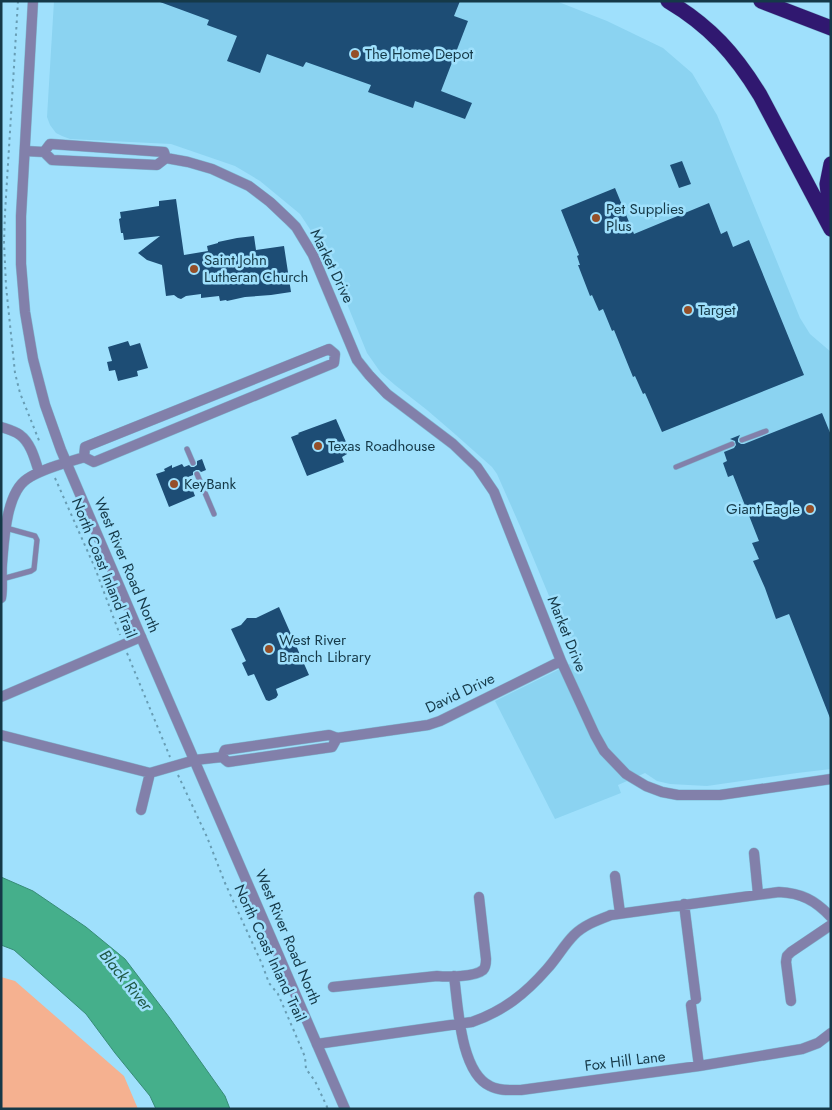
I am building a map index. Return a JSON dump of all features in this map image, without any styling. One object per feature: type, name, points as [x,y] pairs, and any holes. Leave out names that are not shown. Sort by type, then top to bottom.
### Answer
[{"type":"highway","points":[[668,1],[702,24],[722,42],[749,77],[831,229]]},
{"type":"highway","points":[[761,1],[831,28]]},
{"type":"highway","points":[[831,164],[827,184],[831,218]]},
{"type":"street","name":"West River Road North","points":[[33,1],[21,216],[21,264],[25,312],[33,359],[45,405],[67,463],[141,637],[345,1109]]},
{"type":"street","name":"Market Drive","points":[[44,152],[51,144],[164,152],[166,158]]},
{"type":"street","name":"Market Drive","points":[[25,151],[44,152],[52,160],[157,165],[166,158],[179,160],[212,169],[249,186],[289,220],[313,255],[357,360],[387,394],[453,444],[477,467],[495,494],[561,661],[595,736],[604,751],[626,774],[646,786],[678,795],[720,796],[831,779]]},
{"type":"street","points":[[335,354],[352,347]]},
{"type":"street","points":[[84,457],[85,447],[329,349],[335,354]]},
{"type":"street","points":[[1,598],[2,564],[10,505],[17,489],[26,479],[39,472],[84,457],[94,462],[334,363],[335,354]]},
{"type":"street","points":[[1,427],[20,435],[27,443],[39,472]]},
{"type":"street","points":[[1,696],[141,637]]},
{"type":"street","name":"David Drive","points":[[150,773],[194,760],[222,757],[225,750],[329,735],[337,738],[440,722],[561,661]]},
{"type":"street","points":[[1,735],[150,773],[141,810]]},
{"type":"street","points":[[754,852],[758,894]]},
{"type":"street","points":[[615,876],[620,914]]},
{"type":"street","points":[[318,1044],[460,1024],[486,1018],[522,995],[548,968],[574,934],[590,924],[611,915],[778,892],[806,897],[831,916]]},
{"type":"street","points":[[333,987],[482,972],[486,958],[479,897]]},
{"type":"street","points":[[684,904],[699,1066]]},
{"type":"street","points":[[791,1001],[786,962],[787,956],[831,925]]},
{"type":"street","name":"Fox Hill Lane","points":[[454,976],[460,1024],[472,1068],[484,1082],[499,1089],[521,1090],[699,1066],[802,1049],[818,1043],[831,1033]]},
{"type":"lane","points":[[742,440],[766,431]]},
{"type":"lane","points":[[676,467],[732,444]]},
{"type":"lane","points":[[188,449],[193,463]]},
{"type":"lane","points":[[197,474],[214,514]]},
{"type":"lane","points":[[2,579],[34,569],[37,540],[35,536],[6,528]]},
{"type":"path","points":[[18,1],[4,213],[4,256],[15,373],[20,393],[41,444]]},
{"type":"path","name":"North Coast Inland Trail","points":[[51,468],[87,549],[123,644],[174,766],[207,837],[225,883],[262,964],[268,983],[278,994],[305,1057],[306,1069],[315,1081],[328,1109]]},
{"type":"shaded area","points":[[54,1],[556,1],[607,21],[663,48],[692,73],[717,115],[800,318],[810,334],[831,352],[831,769],[707,786],[670,784],[657,781],[645,773],[618,785],[621,793],[555,819],[495,701],[576,661],[497,474],[492,467],[456,435],[381,373],[367,353],[323,249],[300,214],[260,181],[235,166],[171,144],[70,139],[56,133],[47,117]]},
{"type":"shaded area","points":[[1,977],[15,981],[124,1076],[138,1109],[1,1109]]},
{"type":"water","name":"Black River","points":[[1,877],[33,891],[86,927],[125,959],[225,1096],[230,1109],[156,1109],[150,1096],[86,1014],[14,950],[1,945]]},
{"type":"building","name":"The Home Depot","points":[[160,1],[460,1],[454,16],[468,21],[441,91],[472,103],[465,119],[415,101],[413,108],[368,92],[371,85],[306,62],[303,67],[267,54],[260,73],[227,61],[237,36],[207,25],[209,20]]},
{"type":"building","points":[[682,161],[691,184],[679,188],[670,165]]},
{"type":"building","points":[[615,188],[634,234],[709,203],[721,234],[727,231],[733,247],[749,240],[804,375],[662,432],[645,393],[643,394],[635,376],[633,377],[614,330],[612,331],[603,309],[599,311],[592,295],[590,296],[578,265],[580,265],[577,256],[579,255],[561,210]]},
{"type":"building","points":[[176,199],[184,255],[208,251],[207,246],[218,242],[254,236],[256,250],[284,246],[291,292],[227,301],[220,301],[219,296],[201,298],[201,294],[186,296],[181,299],[174,295],[166,296],[162,265],[147,260],[138,253],[160,236],[124,240],[119,219],[121,218],[120,212],[159,206],[159,201]]},
{"type":"building","points":[[128,341],[130,346],[140,343],[148,368],[137,371],[138,376],[118,381],[115,370],[109,371],[107,362],[112,361],[108,347]]},
{"type":"building","points":[[822,413],[831,435],[830,718],[789,614],[776,619],[753,561],[759,559],[752,543],[759,541],[733,475],[728,477],[723,463],[727,461],[724,452],[734,448],[736,445],[735,441],[730,439],[740,435],[738,442],[744,444]]},
{"type":"building","points":[[336,419],[346,442],[342,443],[347,454],[342,457],[344,462],[307,476],[291,437]]},
{"type":"building","points":[[202,459],[206,470],[201,472],[196,470],[193,472],[193,475],[188,477],[195,496],[169,507],[156,474],[165,471],[164,469],[172,465],[172,468],[182,464],[184,467],[189,465],[194,467],[197,465],[197,461]]},
{"type":"building","points":[[279,607],[309,675],[276,689],[278,695],[269,701],[266,700],[254,674],[248,676],[242,663],[246,661],[231,629],[241,625],[247,618],[256,618]]},
{"type":"place","name":"The Home Depot","points":[[355,54]]},
{"type":"place","name":"Pet Supplies Plus","points":[[596,218]]},
{"type":"place","name":"Saint John Lutheran Church","points":[[194,269]]},
{"type":"place","name":"Target","points":[[688,310]]},
{"type":"place","name":"Texas Roadhouse","points":[[318,446]]},
{"type":"place","name":"KeyBank","points":[[174,484]]},
{"type":"place","name":"Giant Eagle","points":[[810,509]]},
{"type":"place","name":"West River Branch Library","points":[[269,649]]}]
